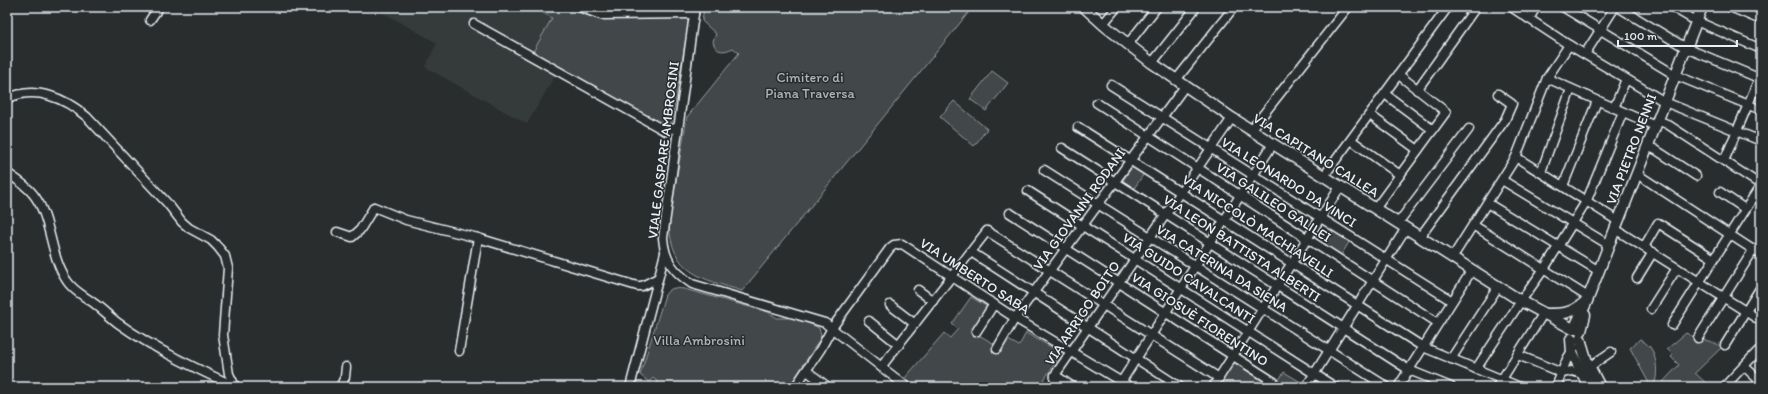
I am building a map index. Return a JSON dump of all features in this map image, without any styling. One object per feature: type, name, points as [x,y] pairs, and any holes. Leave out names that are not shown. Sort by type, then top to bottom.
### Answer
[{"type":"main road","name":"VIA CAPITANO CALLEA","points":[[1084,7],[1152,63],[1232,118],[1575,335]]},
{"type":"main road","name":"VIA PIETRO NENNI","points":[[1575,335],[1585,317],[1588,299],[1702,7]]},
{"type":"main road","points":[[1543,314],[1566,314],[1574,310],[1588,299]]},
{"type":"main road","points":[[1575,335],[1572,352],[1600,387]]},
{"type":"main road","points":[[1575,335],[1586,371],[1589,387]]},
{"type":"street","points":[[150,20],[160,7]]},
{"type":"street","points":[[579,7],[601,15],[694,10]]},
{"type":"street","points":[[1103,24],[1117,7]]},
{"type":"street","points":[[1128,44],[1157,7]]},
{"type":"street","name":"VIA GIOVANNI RODANI","points":[[997,349],[1015,318],[1162,117],[1180,83],[1234,7]]},
{"type":"street","points":[[1251,130],[1348,7]]},
{"type":"street","points":[[1324,176],[1448,7]]},
{"type":"street","points":[[1417,90],[1476,7]]},
{"type":"street","points":[[1511,7],[1569,45],[1664,102],[1761,141]]},
{"type":"street","points":[[1529,19],[1536,7]]},
{"type":"street","points":[[1563,7],[1675,75],[1761,110]]},
{"type":"street","points":[[1585,54],[1615,7]]},
{"type":"street","points":[[1618,7],[1686,48],[1760,77],[1724,161]]},
{"type":"street","points":[[1672,7],[1696,21],[1761,49]]},
{"type":"street","points":[[1730,7],[1761,20]]},
{"type":"street","points":[[1152,63],[1192,8]]},
{"type":"street","name":"VIALE GASPARE AMBROSINI","points":[[694,10],[663,238],[665,253],[676,270],[692,284],[825,323],[907,387]]},
{"type":"street","points":[[474,24],[660,128],[666,130],[678,127]]},
{"type":"street","points":[[1452,258],[1516,157],[1547,78],[1569,45]]},
{"type":"street","points":[[1375,209],[1446,112],[1399,75]]},
{"type":"street","points":[[1547,78],[1623,112],[1656,123],[1667,124],[1761,185],[1672,325]]},
{"type":"street","points":[[1614,108],[1626,79]]},
{"type":"street","name":"VIA LEONARDO DA VINCI","points":[[1111,85],[1452,301]]},
{"type":"street","points":[[1541,172],[1571,89]]},
{"type":"street","points":[[7,99],[22,94],[40,94],[62,99],[76,108],[168,204],[182,222],[218,247],[224,256],[228,268],[223,335],[229,374],[236,387]]},
{"type":"street","points":[[1385,94],[1433,130]]},
{"type":"street","points":[[1420,237],[1505,120],[1512,104],[1498,94]]},
{"type":"street","points":[[1564,186],[1597,101]]},
{"type":"street","name":"VIA GALILEO GALILEI","points":[[1097,104],[1438,323]]},
{"type":"street","points":[[1476,369],[1544,269],[1587,200],[1623,112]]},
{"type":"street","points":[[1370,115],[1418,150]]},
{"type":"street","name":"VIA ARRIGO BOITO","points":[[1054,387],[1055,375],[1232,118]]},
{"type":"street","name":"VIA NICCOLÒ MACHIAVELLI","points":[[1078,127],[1423,347],[1520,387]]},
{"type":"street","points":[[1308,384],[1387,260],[1402,226],[1469,129]]},
{"type":"street","points":[[1351,140],[1400,175]]},
{"type":"street","points":[[1120,384],[1273,144]]},
{"type":"street","points":[[1648,146],[1696,176]]},
{"type":"street","name":"VIA LEON BATTISTA ALBERTI","points":[[1062,148],[1409,370],[1451,387]]},
{"type":"street","points":[[1516,157],[1587,200],[1644,247],[1761,321]]},
{"type":"street","name":"VIA CATERINA DA SIENA","points":[[1044,170],[1387,387]]},
{"type":"street","points":[[7,173],[28,189],[39,202],[59,266],[68,282],[76,291],[118,323],[154,346],[190,366],[236,387]]},
{"type":"street","points":[[1637,174],[1761,255]]},
{"type":"street","points":[[1502,180],[1609,245]]},
{"type":"street","points":[[1213,387],[1340,187]]},
{"type":"street","name":"VIA GUIDO CAVALCANTI","points":[[1028,191],[1335,387]]},
{"type":"street","points":[[1720,192],[1745,209]]},
{"type":"street","points":[[1487,203],[1599,271]]},
{"type":"street","points":[[337,232],[352,237],[360,230],[374,208],[406,220],[478,238],[637,286],[642,286],[658,278]]},
{"type":"street","name":"VIA GIOSUÈ FIORENTINO","points":[[1010,213],[1274,382]]},
{"type":"street","points":[[1644,247],[1658,223],[1714,258]]},
{"type":"street","points":[[1473,225],[1544,269],[1588,299]]},
{"type":"street","points":[[881,367],[988,231],[1219,378]]},
{"type":"street","points":[[459,351],[478,238]]},
{"type":"street","name":"VIA UMBERTO SABA","points":[[795,387],[807,371],[832,328],[894,245],[902,244],[952,278],[1120,384],[1130,387]]},
{"type":"street","points":[[1698,338],[1754,249]]},
{"type":"street","points":[[971,252],[1180,387]]},
{"type":"street","points":[[1637,278],[1653,252]]},
{"type":"street","points":[[630,387],[665,253]]},
{"type":"street","points":[[1651,309],[1677,268]]},
{"type":"street","points":[[1398,387],[1472,270]]},
{"type":"street","points":[[1451,359],[1498,287]]},
{"type":"street","points":[[1725,345],[1761,287]]},
{"type":"street","points":[[918,290],[933,301]]},
{"type":"street","points":[[976,332],[994,304]]},
{"type":"street","points":[[890,305],[915,324]]},
{"type":"street","points":[[1498,387],[1543,314]]},
{"type":"street","points":[[869,321],[899,345]]},
{"type":"street","points":[[1724,387],[1758,351]]},
{"type":"street","points":[[1556,387],[1572,352]]},
{"type":"street","points":[[1518,355],[1562,373],[1586,371],[1611,352]]},
{"type":"street","points":[[1744,366],[1761,383],[1758,387]]},
{"type":"street","points":[[340,387],[345,377],[346,367]]},
{"type":"street","points":[[807,371],[825,386]]},
{"type":"street","points":[[1055,375],[1073,387]]},
{"type":"shaded area","points":[[373,7],[533,7],[552,18],[533,52],[560,67],[527,124],[425,67],[437,43]]},
{"type":"green space","points":[[533,7],[691,7],[672,122],[660,124],[533,52],[552,18]]},
{"type":"green space","name":"Cimitero di Piana Traversa","points":[[704,7],[973,7],[742,291],[701,277],[691,271],[682,263],[675,253],[671,239],[669,222],[687,117],[739,53],[733,48],[723,51],[714,45],[713,41],[716,34],[702,21]]},
{"type":"green space","points":[[992,71],[1008,83],[986,111],[970,99]]},
{"type":"green space","points":[[954,101],[987,129],[974,146],[940,117]]},
{"type":"green space","points":[[1134,164],[1145,172],[1133,190],[1122,182]]},
{"type":"green space","points":[[1335,229],[1351,239],[1340,257],[1324,246]]},
{"type":"green space","name":"Villa Ambrosini","points":[[674,288],[684,289],[768,312],[777,318],[798,318],[819,328],[821,335],[820,339],[789,387],[664,387],[653,378],[649,382],[640,375],[665,295],[669,290]]},
{"type":"green space","points":[[971,297],[991,309],[979,335],[996,345],[1001,336],[1019,346],[1026,333],[1062,353],[1039,387],[915,387],[904,379],[944,333],[950,338],[958,329],[952,324]]},
{"type":"green space","points":[[1686,333],[1713,342],[1722,347],[1695,373],[1707,384],[1704,387],[1663,387],[1661,384],[1679,365],[1671,357],[1673,355],[1667,349]]},
{"type":"green space","points":[[1640,339],[1650,347],[1656,361],[1657,372],[1653,387],[1651,387],[1630,348]]},
{"type":"green space","points":[[1234,362],[1272,387],[1218,387]]},
{"type":"green space","points":[[1284,372],[1309,387],[1274,387]]}]
